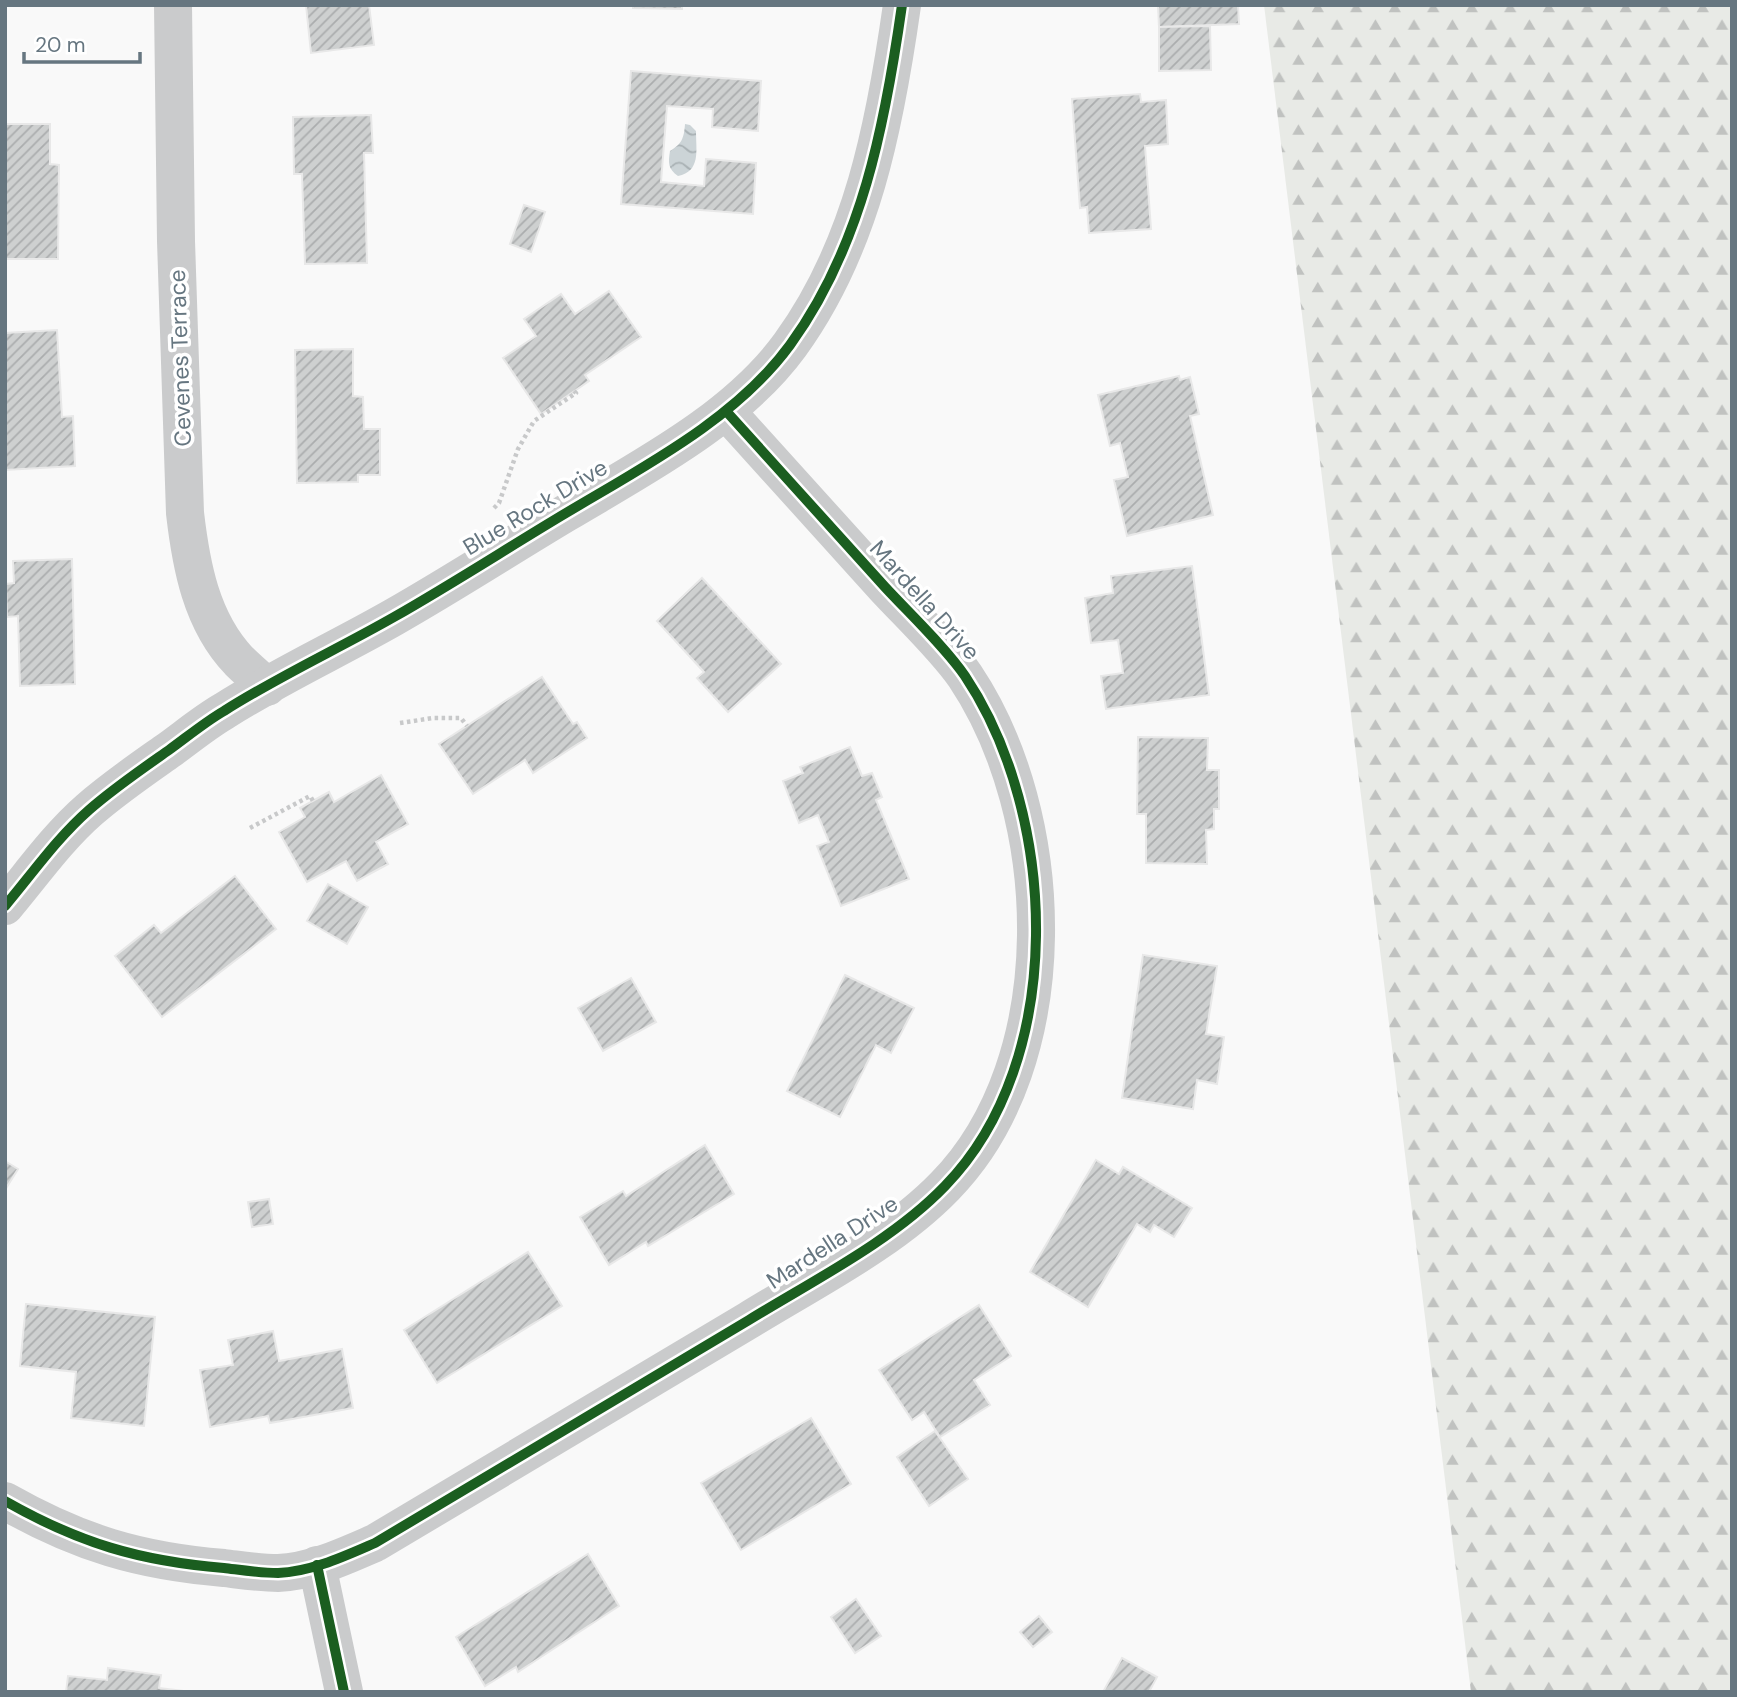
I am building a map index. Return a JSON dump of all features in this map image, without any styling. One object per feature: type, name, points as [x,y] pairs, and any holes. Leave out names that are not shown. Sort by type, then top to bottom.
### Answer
[{"type":"street","name":"Cevenes Terrace","points":[[173,5],[176,251],[185,513],[189,548],[199,591],[213,624],[237,659],[268,687]]},
{"type":"street","name":"Blue Rock Drive","points":[[5,906],[62,837],[87,812],[119,785],[224,711],[408,609],[664,454],[726,411],[771,369],[819,301],[856,222],[881,124],[902,5]]},
{"type":"street","name":"Mardella Drive","points":[[5,1501],[77,1537],[147,1559],[191,1566],[279,1573],[317,1565],[375,1543],[615,1402],[896,1230],[947,1185],[978,1146],[1013,1076],[1024,1039],[1033,984],[1037,905],[1027,825],[1000,743],[963,673],[726,411]]},
{"type":"street","points":[[317,1565],[344,1692]]},
{"type":"path","points":[[488,513],[499,503],[517,449],[534,421],[576,393],[574,391]]},
{"type":"path","points":[[400,723],[433,718],[460,718],[467,726]]},
{"type":"path","points":[[250,828],[310,796],[313,801]]},
{"type":"green space","points":[[1264,5],[1732,5],[1732,1692],[1471,1692]]},
{"type":"water","points":[[685,124],[696,131],[696,159],[691,170],[678,176],[671,168],[669,155],[682,140]]},
{"type":"building","points":[[306,5],[369,5],[374,45],[311,53]]},
{"type":"building","points":[[633,5],[682,5],[682,9],[633,8]]},
{"type":"building","points":[[1158,5],[1238,5],[1239,24],[1159,27]]},
{"type":"building","points":[[1210,26],[1211,70],[1159,71],[1159,27]]},
{"type":"building","points":[[631,71],[761,81],[758,131],[712,127],[713,109],[667,106],[661,182],[704,186],[706,159],[756,163],[753,214],[621,204]]},
{"type":"building","points":[[1140,94],[1141,102],[1166,100],[1168,144],[1145,146],[1151,229],[1089,233],[1087,207],[1080,208],[1072,99]]},
{"type":"building","points":[[371,115],[373,153],[364,153],[367,263],[305,264],[302,174],[294,174],[293,117]]},
{"type":"building","points":[[5,124],[50,124],[50,164],[59,165],[58,259],[5,259]]},
{"type":"building","points":[[524,205],[545,212],[531,252],[510,244]]},
{"type":"building","points":[[609,291],[641,337],[585,375],[589,381],[541,414],[503,358],[536,336],[524,319],[561,294],[575,314]]},
{"type":"building","points":[[57,330],[62,417],[73,416],[75,466],[5,470],[5,333]]},
{"type":"building","points":[[353,349],[353,396],[363,397],[364,429],[380,429],[380,475],[358,475],[358,482],[297,483],[295,350]]},
{"type":"building","points":[[1179,376],[1180,380],[1190,377],[1199,414],[1190,416],[1213,515],[1127,536],[1114,480],[1128,477],[1120,443],[1110,446],[1098,395]]},
{"type":"building","points":[[72,559],[75,684],[20,686],[18,616],[7,617],[6,584],[14,583],[13,561]]},
{"type":"building","points":[[1192,566],[1209,695],[1106,709],[1101,676],[1123,673],[1118,640],[1091,643],[1085,598],[1113,593],[1111,576]]},
{"type":"building","points":[[702,578],[781,664],[728,712],[697,678],[704,672],[657,621]]},
{"type":"building","points":[[542,677],[573,724],[577,722],[587,738],[533,773],[525,760],[473,794],[439,744]]},
{"type":"building","points":[[1138,737],[1208,738],[1207,770],[1219,770],[1219,809],[1214,809],[1214,829],[1206,830],[1207,864],[1146,863],[1146,814],[1137,814]]},
{"type":"building","points":[[850,747],[862,776],[872,773],[882,797],[876,800],[909,879],[841,906],[817,846],[829,842],[818,815],[799,823],[783,781],[803,773],[800,767]]},
{"type":"building","points":[[381,775],[408,824],[376,842],[388,864],[357,881],[346,861],[307,882],[279,832],[305,817],[300,808],[329,792],[334,802]]},
{"type":"building","points":[[235,876],[276,929],[162,1017],[115,956],[154,925],[161,933]]},
{"type":"building","points":[[328,884],[368,907],[347,944],[307,921]]},
{"type":"building","points":[[1143,955],[1217,966],[1206,1034],[1224,1037],[1217,1084],[1197,1080],[1193,1109],[1122,1098]]},
{"type":"building","points":[[845,975],[914,1008],[891,1053],[876,1045],[840,1117],[787,1091]]},
{"type":"building","points":[[631,978],[656,1022],[603,1051],[578,1008]]},
{"type":"building","points":[[705,1145],[734,1194],[648,1246],[646,1242],[609,1265],[580,1217],[623,1191],[626,1196]]},
{"type":"building","points":[[1096,1160],[1119,1174],[1123,1167],[1192,1208],[1174,1237],[1154,1225],[1150,1232],[1137,1224],[1088,1307],[1030,1272]]},
{"type":"building","points":[[5,1161],[18,1169],[5,1190]]},
{"type":"building","points":[[269,1199],[273,1224],[252,1227],[248,1202]]},
{"type":"building","points":[[528,1252],[562,1306],[437,1383],[404,1330]]},
{"type":"building","points":[[26,1304],[155,1317],[144,1426],[71,1418],[76,1372],[20,1366]]},
{"type":"building","points":[[979,1305],[1011,1356],[974,1380],[990,1405],[940,1437],[924,1412],[912,1420],[879,1370]]},
{"type":"building","points":[[273,1331],[279,1361],[342,1349],[353,1408],[270,1423],[268,1416],[210,1427],[200,1370],[233,1365],[228,1340]]},
{"type":"building","points":[[811,1418],[851,1484],[741,1550],[701,1483]]},
{"type":"building","points":[[935,1431],[968,1479],[929,1506],[897,1457]]},
{"type":"building","points":[[588,1554],[619,1606],[518,1672],[516,1667],[485,1686],[456,1637]]},
{"type":"building","points":[[856,1599],[881,1636],[855,1653],[831,1617]]},
{"type":"building","points":[[1039,1616],[1052,1632],[1033,1647],[1020,1632]]},
{"type":"building","points":[[1122,1658],[1157,1677],[1149,1692],[1103,1692]]},
{"type":"building","points":[[108,1668],[161,1675],[159,1688],[192,1692],[66,1692],[68,1676],[107,1680]]},
{"type":"cycle path","points":[[5,906],[55,844],[89,810],[217,715],[416,604],[656,459],[716,419],[768,372],[815,307],[853,226],[878,139],[902,5]]},
{"type":"cycle path","points":[[5,1501],[58,1528],[110,1548],[193,1565],[278,1573],[303,1570],[340,1558],[375,1543],[877,1242],[901,1225],[945,1186],[985,1134],[1013,1073],[1030,1006],[1036,936],[1032,865],[1018,797],[996,733],[965,676],[948,654],[726,411]]},
{"type":"cycle path","points":[[317,1565],[344,1692]]}]
